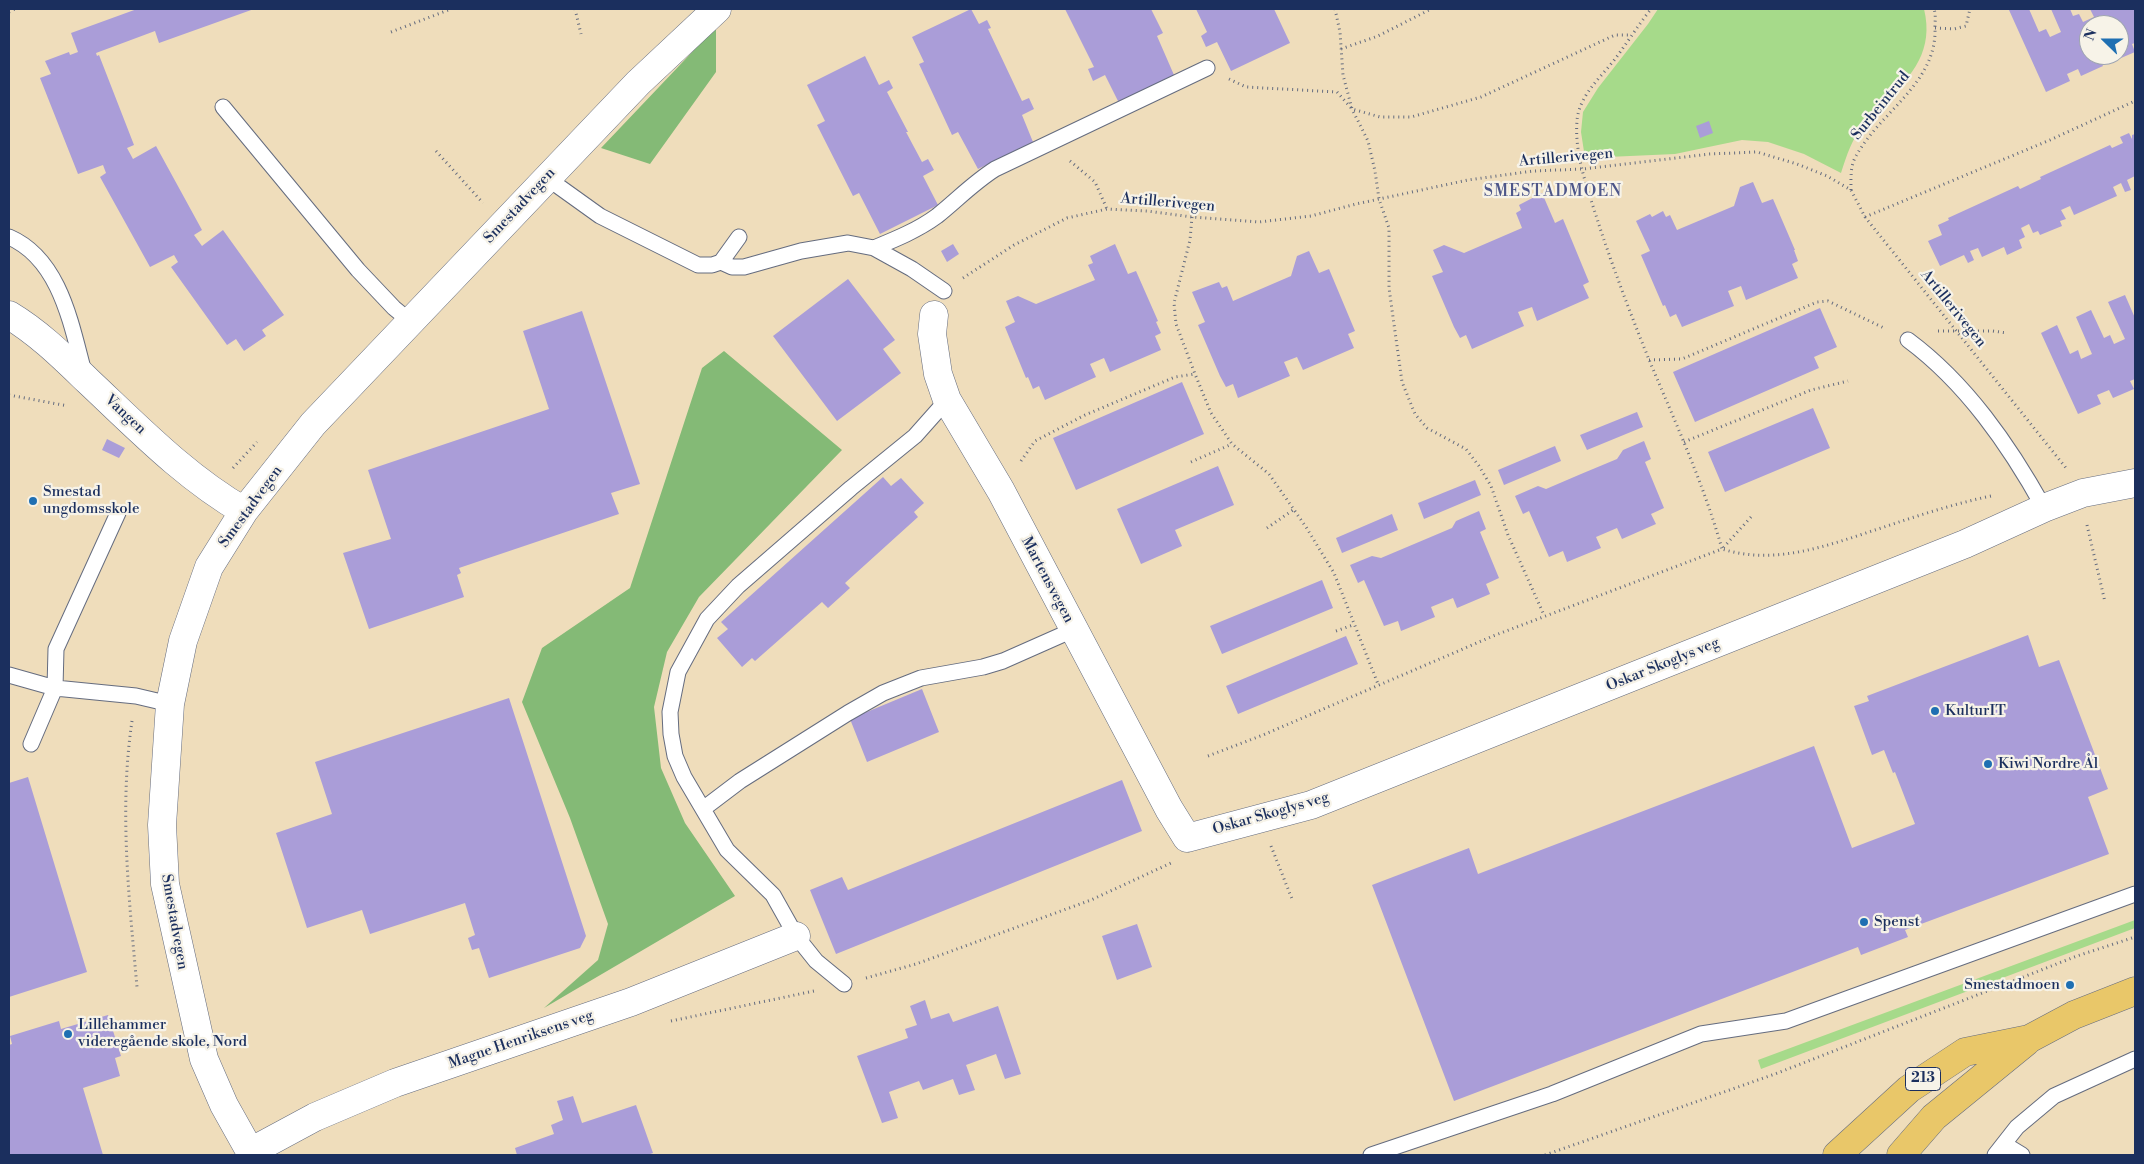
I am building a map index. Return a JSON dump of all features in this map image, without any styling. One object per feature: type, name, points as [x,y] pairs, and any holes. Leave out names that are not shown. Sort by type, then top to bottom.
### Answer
[{"type":"main road","name":"213","points":[[1901,1155],[1934,1117],[2029,1039],[2074,1015],[2135,992]]},
{"type":"main road","name":"213","points":[[1837,1155],[1909,1089],[1964,1052],[2029,1039]]},
{"type":"street","name":"Smestadvegen","points":[[251,1154],[224,1105],[204,1059],[165,884],[162,824],[170,704],[183,640],[209,567],[244,511],[313,424],[638,83],[717,9]]},
{"type":"street","name":"Martensvegen","points":[[939,303],[932,334],[938,374],[947,400],[1001,491],[1073,630],[1187,838]]},
{"type":"street","name":"Vangen","points":[[9,315],[48,344],[182,467],[229,503],[244,511]]},
{"type":"street","name":"Oskar Skoglys veg","points":[[1187,838],[1311,805],[1964,544],[2039,499],[2135,483]]},
{"type":"street","name":"Magne Henriksens veg","points":[[251,1154],[315,1117],[395,1083],[631,1002],[796,936]]},
{"type":"lane","points":[[874,248],[905,235],[936,216],[976,181],[995,169],[1207,68]]},
{"type":"lane","points":[[223,107],[358,270],[394,308],[411,322]]},
{"type":"lane","points":[[547,178],[600,216],[698,265],[712,265],[721,262],[739,237]]},
{"type":"lane","points":[[9,237],[24,244],[44,266],[66,304],[86,378]]},
{"type":"lane","points":[[721,262],[732,267],[744,267],[801,251],[848,243],[874,248],[912,269],[939,303]]},
{"type":"lane","points":[[1908,340],[1928,356],[1964,392],[2017,462],[2039,499]]},
{"type":"lane","points":[[844,984],[816,960],[796,936],[773,895],[727,850],[684,777],[675,756],[670,712],[678,672],[707,618],[738,586],[851,488],[915,436],[947,400]]},
{"type":"lane","points":[[31,744],[55,688],[56,649],[118,513]]},
{"type":"lane","points":[[703,809],[740,781],[883,693],[921,678],[983,667],[1003,661],[1073,630]]},
{"type":"lane","points":[[9,676],[55,688],[136,696],[170,704]]},
{"type":"lane","points":[[1371,1155],[1552,1094],[1701,1034],[1786,1021],[2135,894]]},
{"type":"lane","points":[[2022,1155],[2000,1150],[2017,1127],[2054,1096],[2135,1059]]},
{"type":"path","points":[[9,12],[15,9]]},
{"type":"path","points":[[391,32],[451,9]]},
{"type":"path","points":[[575,9],[581,34]]},
{"type":"path","points":[[1335,9],[1340,32],[1343,75],[1352,109],[1368,141],[1379,199],[1389,228],[1389,288],[1392,324],[1402,382],[1415,414],[1427,428],[1466,449],[1479,466],[1491,486],[1508,534],[1544,615]]},
{"type":"path","points":[[1341,49],[1378,36],[1431,9]]},
{"type":"path","points":[[1650,9],[1618,56],[1590,88],[1580,106],[1577,121],[1578,151],[1608,250],[1649,360],[1684,442],[1713,519],[1722,549]]},
{"type":"path","name":"Surbeintrud","points":[[1851,190],[1851,171],[1856,156],[1880,124],[1908,94],[1926,68],[1936,42],[1934,9]]},
{"type":"path","points":[[1935,28],[1954,29],[1966,26],[1970,9]]},
{"type":"path","points":[[1207,68],[1246,88],[1337,92],[1352,109],[1380,117],[1411,117],[1481,98],[1522,80],[1593,43],[1615,35],[1630,36]]},
{"type":"path","points":[[1865,217],[2050,140],[2135,101]]},
{"type":"path","points":[[1050,143],[1095,182],[1107,209]]},
{"type":"path","name":"Artillerivegen","points":[[939,303],[1014,245],[1066,218],[1107,209],[1259,222],[1311,216],[1468,180],[1533,171],[1583,169],[1710,154],[1757,152],[1797,164],[1827,176],[1851,190],[1865,217],[2067,469],[2084,493]]},
{"type":"path","points":[[1192,217],[1190,240],[1174,303],[1176,324],[1195,374],[1211,413],[1232,444],[1270,474],[1334,573],[1378,684]]},
{"type":"path","points":[[1649,360],[1682,359],[1813,303],[1828,301],[1908,340],[1925,338],[1938,331],[1993,331],[2007,333]]},
{"type":"path","points":[[1025,455],[1035,441],[1085,415],[1175,377],[1195,374]]},
{"type":"path","points":[[1684,442],[1811,390],[1848,382]]},
{"type":"path","points":[[1191,462],[1232,444]]},
{"type":"path","points":[[1722,549],[1736,554],[1758,557],[1786,554],[1824,547],[1956,504],[2039,499]]},
{"type":"path","points":[[1267,528],[1294,510]]},
{"type":"path","points":[[1208,756],[1378,684],[1436,662],[1544,615],[1722,549],[1751,517]]},
{"type":"path","points":[[2087,521],[2105,602]]},
{"type":"path","points":[[1336,631],[1353,625]]},
{"type":"path","points":[[1243,822],[1270,844],[1292,899]]},
{"type":"path","points":[[668,1022],[844,984],[916,964],[1091,900],[1170,863],[1187,838]]},
{"type":"path","points":[[1545,1155],[1775,1074],[2077,956],[2135,937]]},
{"type":"green space","points":[[1658,9],[1924,9],[1926,37],[1919,61],[1912,72],[1895,92],[1868,118],[1856,135],[1841,173],[1804,154],[1768,142],[1742,140],[1675,154],[1585,158],[1581,132],[1583,112],[1598,88]]},
{"type":"green space","points":[[716,27],[716,72],[650,164],[601,148]]},
{"type":"green space","points":[[724,351],[842,450],[699,597],[667,652],[654,707],[661,768],[685,823],[735,896],[544,1008],[598,960],[608,924],[570,818],[522,702],[542,648],[630,588],[702,368]]},
{"type":"green space","points":[[2135,920],[2135,928],[1761,1069],[1758,1060]]},
{"type":"building","points":[[137,9],[254,9],[159,43],[155,31],[96,53],[97,56],[99,55],[134,145],[127,148],[133,159],[156,146],[202,230],[194,235],[202,246],[223,230],[284,315],[262,330],[266,336],[244,351],[236,339],[227,345],[171,267],[178,262],[174,255],[150,267],[100,177],[106,173],[103,165],[78,174],[40,78],[51,74],[45,61],[69,52],[70,55],[78,52],[71,33]]},
{"type":"building","points":[[971,9],[979,24],[987,20],[991,28],[988,29],[1022,101],[1029,98],[1034,109],[1022,115],[1033,142],[978,169],[958,132],[952,135],[919,64],[924,62],[912,37]]},
{"type":"building","points":[[1065,9],[1151,9],[1163,33],[1157,36],[1174,75],[1119,103],[1105,75],[1093,81],[1088,69],[1094,67]]},
{"type":"building","points":[[1196,9],[1274,9],[1290,43],[1231,71],[1217,42],[1206,47],[1201,36],[1207,32]]},
{"type":"building","points":[[2029,9],[2039,32],[2046,29],[2050,37],[2061,32],[2051,9],[2070,9],[2073,16],[2079,14],[2079,65],[2103,66],[2081,76],[2078,69],[2067,74],[2070,81],[2046,92],[2009,10]]},
{"type":"building","points":[[2090,9],[2135,9],[2135,43],[2132,44],[2135,52],[2129,55],[2129,15],[2093,15]]},
{"type":"building","points":[[865,56],[879,85],[889,80],[893,88],[887,92],[908,132],[906,132],[922,162],[928,159],[934,170],[923,176],[938,205],[880,234],[859,193],[853,196],[817,125],[825,121],[807,85]]},
{"type":"building","points":[[1709,121],[1713,133],[1700,138],[1696,126]]},
{"type":"building","points":[[2129,133],[2132,139],[2132,135],[2135,134],[2135,176],[2127,180],[2131,190],[2125,192],[2121,183],[2113,187],[2117,196],[2074,215],[2070,206],[2061,210],[2066,219],[2060,221],[2062,226],[2040,235],[2038,231],[2033,233],[2029,224],[2021,228],[2025,237],[2019,240],[2022,248],[2007,255],[2004,247],[1982,257],[1978,248],[1970,251],[1974,260],[1968,263],[1964,255],[1940,266],[1928,241],[1942,235],[1938,225],[1949,220],[1948,218],[2018,186],[2020,189],[2041,179],[2040,177],[2110,145],[2112,148],[2123,143],[2120,137]]},
{"type":"building","points":[[1753,182],[1762,203],[1773,199],[1795,250],[1798,261],[1792,264],[1798,278],[1746,300],[1741,286],[1728,291],[1734,306],[1682,327],[1676,314],[1670,317],[1665,305],[1663,306],[1641,255],[1650,251],[1636,221],[1650,214],[1652,217],[1663,211],[1666,217],[1670,215],[1677,230],[1734,206],[1740,187]]},
{"type":"building","points":[[1542,193],[1555,223],[1563,219],[1589,282],[1583,285],[1589,298],[1537,321],[1532,307],[1518,312],[1524,326],[1472,349],[1466,335],[1460,338],[1432,276],[1443,272],[1433,250],[1444,245],[1464,253],[1522,228],[1516,213],[1521,210],[1519,205]]},
{"type":"building","points":[[953,244],[959,254],[947,262],[941,251]]},
{"type":"building","points":[[1115,244],[1128,274],[1136,271],[1158,321],[1156,322],[1161,333],[1155,336],[1161,350],[1110,372],[1104,358],[1090,364],[1096,377],[1045,400],[1039,386],[1033,389],[1028,377],[1026,378],[1005,327],[1015,322],[1006,301],[1018,296],[1036,304],[1095,280],[1088,265],[1093,263],[1090,256]]},
{"type":"building","points":[[1309,251],[1319,273],[1329,269],[1355,331],[1348,334],[1354,348],[1303,370],[1297,357],[1284,362],[1290,376],[1238,398],[1233,384],[1226,387],[1220,376],[1198,325],[1205,322],[1192,292],[1219,282],[1222,288],[1227,286],[1233,301],[1291,276],[1297,256]]},
{"type":"building","points":[[848,279],[895,340],[883,349],[901,373],[837,421],[773,336]]},
{"type":"building","points":[[2125,295],[2135,318],[2135,379],[2130,381],[2134,389],[2113,398],[2109,390],[2097,395],[2101,404],[2078,414],[2041,333],[2057,325],[2070,354],[2078,350],[2081,359],[2092,354],[2076,317],[2091,310],[2104,338],[2110,335],[2114,344],[2125,339],[2108,302]]},
{"type":"building","points":[[1820,308],[1837,347],[1814,357],[1819,368],[1695,422],[1673,372]]},
{"type":"building","points":[[582,311],[640,484],[611,493],[619,514],[459,568],[461,573],[457,575],[464,597],[369,629],[343,553],[391,539],[368,470],[549,409],[523,331]]},
{"type":"building","points":[[1182,382],[1204,434],[1076,490],[1053,438]]},
{"type":"building","points":[[1813,408],[1830,448],[1725,492],[1708,452]]},
{"type":"building","points":[[1637,412],[1643,427],[1587,450],[1580,435]]},
{"type":"building","points":[[107,439],[125,448],[119,458],[102,450]]},
{"type":"building","points":[[1644,441],[1651,459],[1645,462],[1664,508],[1651,514],[1656,524],[1622,539],[1617,528],[1596,537],[1601,548],[1567,562],[1563,551],[1549,557],[1529,511],[1523,514],[1515,496],[1538,486],[1546,489],[1617,459],[1623,450]]},
{"type":"building","points":[[1555,446],[1561,461],[1504,485],[1498,470]]},
{"type":"building","points":[[1218,466],[1234,505],[1175,530],[1182,546],[1141,564],[1117,509]]},
{"type":"building","points":[[883,477],[891,486],[901,478],[924,503],[914,512],[918,517],[845,583],[850,588],[828,608],[822,602],[755,661],[752,658],[742,667],[717,638],[728,629],[721,622]]},
{"type":"building","points":[[1475,480],[1481,495],[1424,519],[1418,503]]},
{"type":"building","points":[[1479,511],[1486,529],[1480,532],[1499,578],[1486,584],[1490,594],[1457,608],[1453,598],[1431,607],[1435,617],[1401,631],[1398,621],[1384,626],[1364,580],[1358,583],[1350,565],[1372,556],[1381,558],[1452,528],[1456,521]]},
{"type":"building","points":[[1392,514],[1398,530],[1342,553],[1336,538]]},
{"type":"building","points":[[1322,580],[1333,608],[1222,654],[1210,626]]},
{"type":"building","points":[[2028,635],[2039,667],[2059,660],[2108,789],[2088,797],[2109,854],[1905,930],[1908,937],[1861,955],[1858,947],[1454,1101],[1372,885],[1469,848],[1478,874],[1814,746],[1852,848],[1915,824],[1895,772],[1893,773],[1884,750],[1872,755],[1854,706],[1869,701],[1867,696]]},
{"type":"building","points":[[1346,636],[1358,664],[1238,714],[1226,686]]},
{"type":"building","points":[[922,689],[939,732],[867,762],[850,719]]},
{"type":"building","points":[[509,698],[586,936],[580,948],[489,978],[479,948],[472,950],[468,938],[475,935],[465,903],[370,934],[362,910],[307,928],[276,833],[332,814],[315,762]]},
{"type":"building","points":[[28,777],[87,972],[9,997],[9,783]]},
{"type":"building","points":[[1122,780],[1142,831],[836,954],[810,890],[842,877],[848,890]]},
{"type":"building","points":[[1137,924],[1152,967],[1117,980],[1102,936]]},
{"type":"building","points":[[925,1000],[931,1019],[949,1013],[953,1022],[998,1006],[1021,1074],[1005,1079],[996,1054],[966,1065],[975,1090],[959,1095],[953,1079],[923,1090],[919,1081],[889,1092],[898,1118],[882,1123],[857,1056],[908,1038],[905,1029],[917,1025],[910,1006]]},
{"type":"building","points":[[108,1015],[121,1056],[115,1058],[120,1076],[83,1088],[103,1155],[9,1155],[9,1045],[12,1044],[10,1036],[59,1021],[61,1029]]},
{"type":"building","points":[[573,1096],[582,1123],[636,1105],[653,1153],[647,1155],[517,1155],[515,1148],[554,1134],[551,1125],[563,1120],[557,1101]]},
{"type":"place","name":"Smestad ungdomsskole","points":[[33,501]]},
{"type":"place","name":"KulturIT","points":[[1935,711]]},
{"type":"place","name":"Kiwi Nordre Ål","points":[[1988,764]]},
{"type":"place","name":"Spenst","points":[[1864,922]]},
{"type":"place","name":"Smestadmoen","points":[[2070,985]]},
{"type":"place","name":"Lillehammer videregående skole, Nord","points":[[68,1034]]},
{"type":"district","name":"SMESTADMOEN","points":[[1553,192]]}]
